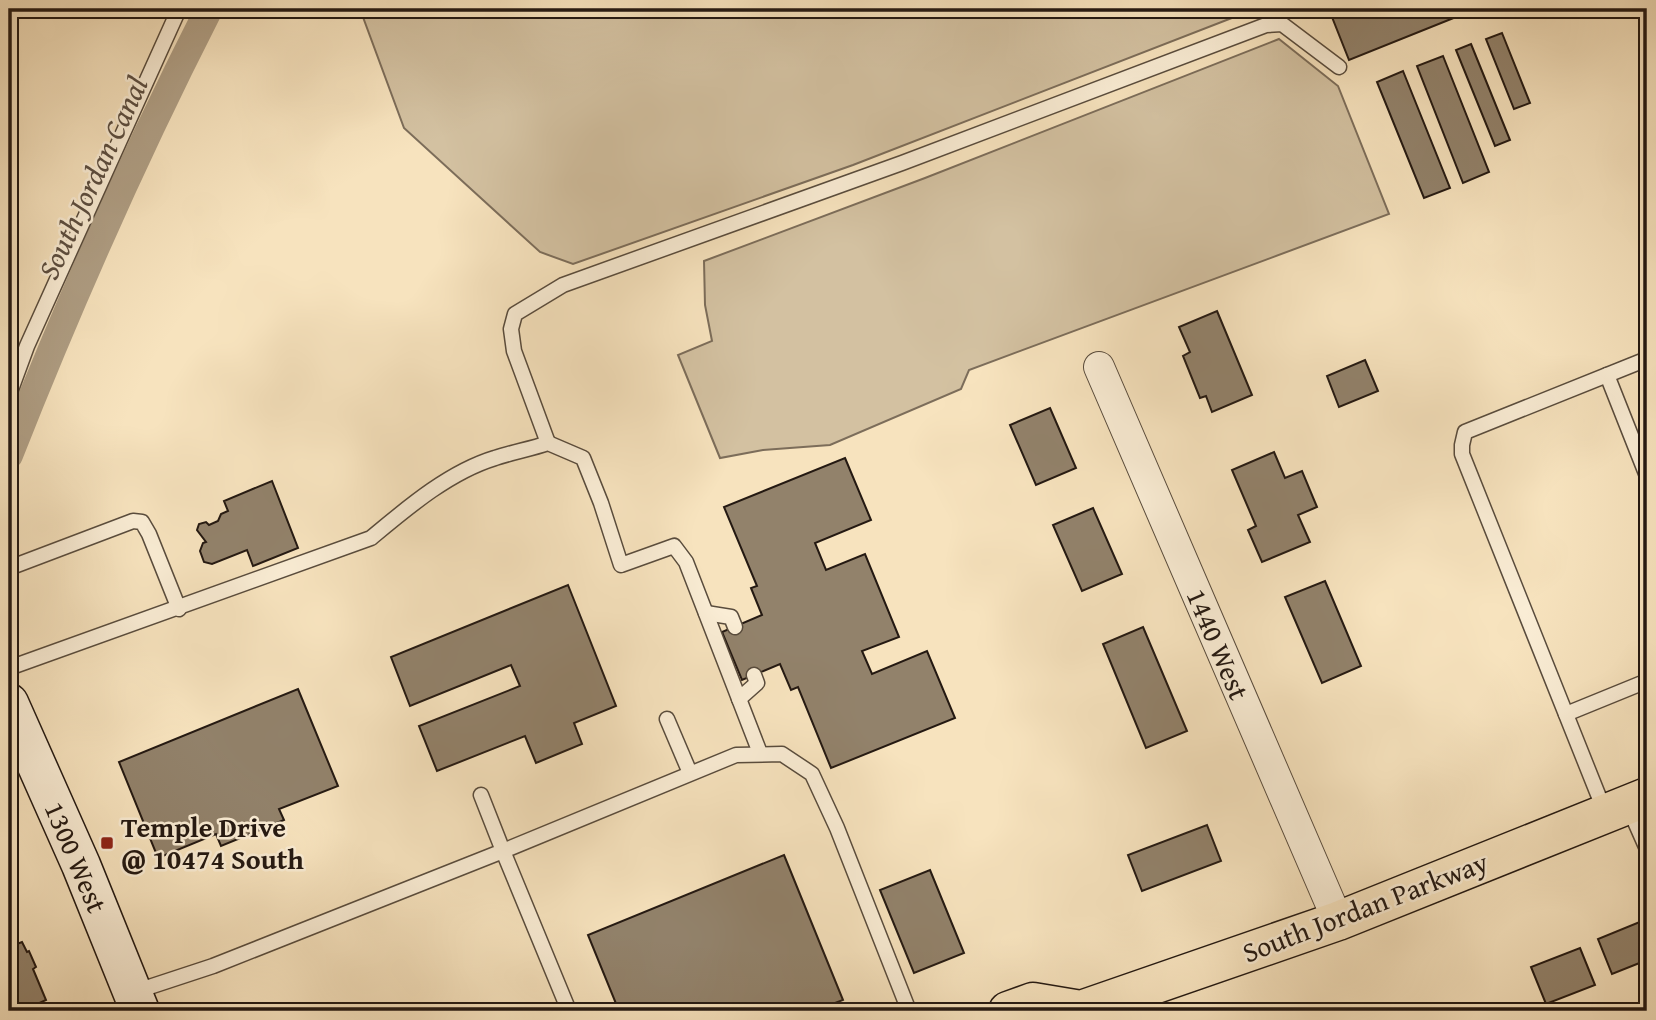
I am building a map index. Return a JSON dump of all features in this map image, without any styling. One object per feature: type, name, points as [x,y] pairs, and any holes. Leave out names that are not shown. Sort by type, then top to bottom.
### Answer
[{"type":"main road","name":"South Jordan Parkway","points":[[1081,1011],[1338,921],[1627,805]]},
{"type":"main road","points":[[1008,1011],[1033,1002],[1081,1011]]},
{"type":"street","name":"1440 West","points":[[1099,368],[1338,921]]},
{"type":"street","name":"1300 West","points":[[10,707],[81,865],[136,1002]]},
{"type":"lane","points":[[9,395],[27,346],[179,9]]},
{"type":"lane","points":[[548,443],[514,351],[510,329],[515,314],[564,285],[902,163],[1266,25],[1282,24],[1339,67]]},
{"type":"lane","points":[[1647,359],[1465,432],[1462,445],[1462,454],[1566,714],[1627,805],[1647,849]]},
{"type":"lane","points":[[1607,375],[1647,476]]},
{"type":"lane","points":[[9,668],[371,538],[407,508],[468,470],[494,458],[548,443],[583,458],[621,565],[674,546],[686,562],[760,753]]},
{"type":"lane","points":[[9,568],[133,521],[142,522],[179,609]]},
{"type":"lane","points":[[706,613],[731,617],[735,626]]},
{"type":"lane","points":[[740,699],[757,683],[754,675]]},
{"type":"lane","points":[[1566,714],[1647,681]]},
{"type":"lane","points":[[667,719],[690,774]]},
{"type":"lane","points":[[136,1002],[213,966],[736,755],[760,753],[782,754],[812,774],[837,828],[909,1011]]},
{"type":"lane","points":[[481,795],[569,1011]]},
{"type":"shaded area","points":[[360,9],[1255,9],[853,165],[573,264],[540,252],[404,128]]},
{"type":"shaded area","points":[[1279,39],[1338,86],[1389,214],[969,370],[961,389],[830,445],[763,450],[720,458],[678,355],[712,341],[705,305],[704,261],[925,178]]},
{"type":"building","points":[[1352,9],[1476,9],[1349,60],[1332,17]]},
{"type":"building","points":[[1502,33],[1530,103],[1514,109],[1486,39]]},
{"type":"building","points":[[1471,44],[1510,140],[1495,146],[1456,50]]},
{"type":"building","points":[[1443,56],[1489,172],[1463,183],[1417,66]]},
{"type":"building","points":[[1403,71],[1450,188],[1424,198],[1377,82]]},
{"type":"building","points":[[1217,311],[1252,395],[1212,412],[1206,396],[1200,398],[1183,356],[1190,352],[1179,327]]},
{"type":"building","points":[[1365,360],[1378,391],[1339,407],[1327,376]]},
{"type":"building","points":[[1050,408],[1076,468],[1036,485],[1010,425]]},
{"type":"building","points":[[1274,452],[1285,478],[1302,471],[1317,507],[1298,515],[1310,542],[1262,562],[1248,530],[1256,526],[1232,470]]},
{"type":"building","points":[[845,458],[871,520],[815,543],[826,570],[865,554],[899,637],[862,651],[872,674],[927,651],[955,718],[831,768],[798,687],[791,690],[780,664],[742,680],[722,632],[762,615],[751,588],[757,586],[724,507]]},
{"type":"building","points":[[272,481],[298,548],[253,566],[247,550],[212,564],[204,562],[200,551],[206,542],[197,530],[199,524],[206,522],[209,525],[218,521],[221,514],[228,511],[224,501]]},
{"type":"building","points":[[1093,508],[1122,574],[1082,591],[1053,525]]},
{"type":"building","points":[[1325,581],[1361,666],[1322,683],[1285,597]]},
{"type":"building","points":[[568,585],[616,706],[574,723],[582,744],[536,763],[525,736],[437,771],[419,726],[520,686],[511,665],[410,706],[391,657]]},
{"type":"building","points":[[1143,627],[1187,731],[1146,748],[1103,644]]},
{"type":"building","points":[[298,689],[338,786],[279,809],[284,820],[221,846],[216,834],[158,858],[119,762]]},
{"type":"building","points":[[1207,825],[1221,861],[1142,891],[1128,855]]},
{"type":"building","points":[[784,855],[843,1000],[814,1011],[619,1011],[588,935]]},
{"type":"building","points":[[930,870],[964,953],[914,973],[880,890]]},
{"type":"building","points":[[1647,919],[1647,960],[1612,974],[1598,939]]},
{"type":"building","points":[[22,942],[36,967],[33,969],[46,1000],[30,1011],[9,1011],[9,947]]},
{"type":"building","points":[[1580,948],[1595,985],[1546,1004],[1531,967]]},
{"type":"waterway","name":"South Jordan Canal","points":[[9,455],[104,229],[209,9]]},
{"type":"place","name":"Temple Drive @ 10474 South","points":[[107,843]]}]
